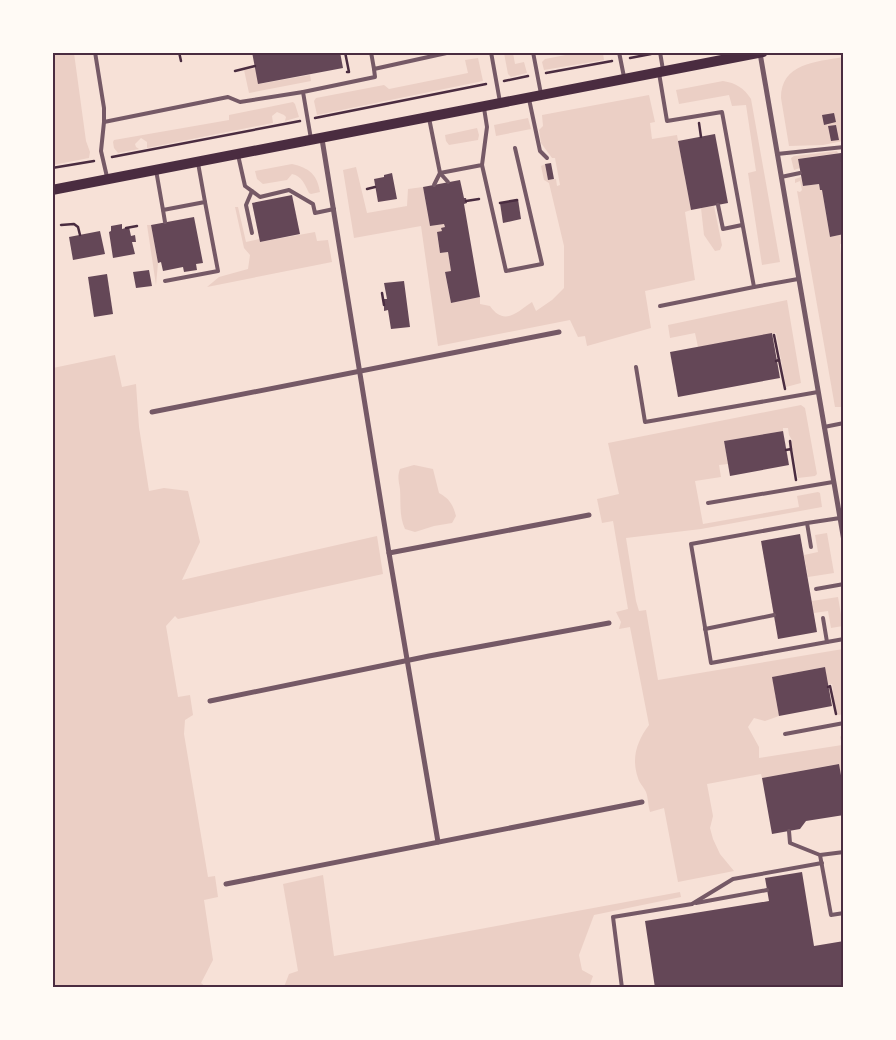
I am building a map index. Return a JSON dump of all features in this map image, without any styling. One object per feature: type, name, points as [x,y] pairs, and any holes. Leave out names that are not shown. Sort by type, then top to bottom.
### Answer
[{"type":"main road","points":[[52,190],[761,53]]},
{"type":"street","points":[[761,53],[844,541]]},
{"type":"street","points":[[322,139],[438,842]]},
{"type":"street","points":[[152,412],[559,332]]},
{"type":"street","points":[[389,553],[589,514]]},
{"type":"street","points":[[210,701],[408,660],[609,623]]},
{"type":"street","points":[[226,884],[642,802]]},
{"type":"lane","points":[[96,52],[104,108],[101,151],[107,180]]},
{"type":"lane","points":[[104,122],[228,97],[240,102],[303,92],[375,77],[371,52]]},
{"type":"lane","points":[[374,69],[451,52]]},
{"type":"lane","points":[[491,52],[500,104]]},
{"type":"lane","points":[[533,52],[541,96]]},
{"type":"lane","points":[[619,52],[625,80]]},
{"type":"lane","points":[[660,52],[667,121],[722,112],[754,287]]},
{"type":"lane","points":[[303,92],[311,141]]},
{"type":"lane","points":[[529,99],[540,151],[546,158]]},
{"type":"lane","points":[[484,108],[487,127],[482,165],[506,271],[542,264],[515,148]]},
{"type":"lane","points":[[429,118],[440,173],[448,182]]},
{"type":"lane","points":[[777,154],[844,147]]},
{"type":"lane","points":[[238,155],[245,186],[260,197],[290,190],[313,204],[315,213],[334,209]]},
{"type":"lane","points":[[165,281],[218,271],[198,162]]},
{"type":"lane","points":[[440,173],[482,165]]},
{"type":"lane","points":[[156,170],[165,222]]},
{"type":"lane","points":[[434,185],[440,173]]},
{"type":"lane","points":[[781,177],[800,173]]},
{"type":"lane","points":[[252,191],[246,205],[252,234]]},
{"type":"lane","points":[[163,210],[205,202]]},
{"type":"lane","points":[[718,205],[723,229],[742,225]]},
{"type":"lane","points":[[660,306],[798,279]]},
{"type":"lane","points":[[636,367],[645,422],[818,392]]},
{"type":"lane","points":[[824,426],[844,424]]},
{"type":"lane","points":[[708,503],[833,482]]},
{"type":"lane","points":[[840,518],[691,544],[711,663],[844,639]]},
{"type":"lane","points":[[807,523],[811,547]]},
{"type":"lane","points":[[816,589],[844,584]]},
{"type":"lane","points":[[705,629],[774,615]]},
{"type":"lane","points":[[823,618],[827,642]]},
{"type":"lane","points":[[785,734],[844,723]]},
{"type":"lane","points":[[789,831],[790,843],[820,855],[844,852]]},
{"type":"lane","points":[[820,855],[832,915],[844,913]]},
{"type":"lane","points":[[692,904],[733,879],[822,863]]},
{"type":"lane","points":[[622,988],[613,917],[767,890]]},
{"type":"path","points":[[179,52],[181,61]]},
{"type":"path","points":[[340,74],[349,72],[346,52]]},
{"type":"path","points":[[634,57],[648,54]]},
{"type":"path","points":[[545,73],[604,62]]},
{"type":"path","points":[[235,71],[255,66]]},
{"type":"path","points":[[512,80],[528,77]]},
{"type":"path","points":[[318,118],[484,84]]},
{"type":"path","points":[[120,155],[298,121]]},
{"type":"path","points":[[52,168],[88,162]]},
{"type":"path","points":[[367,189],[375,187]]},
{"type":"path","points":[[466,201],[489,197]]},
{"type":"path","points":[[61,225],[74,224],[78,227],[80,235]]},
{"type":"path","points":[[126,228],[137,226]]},
{"type":"path","points":[[382,293],[384,305]]},
{"type":"path","points":[[774,335],[783,381]]},
{"type":"path","points":[[790,441],[796,479]]},
{"type":"path","points":[[786,450],[791,450]]},
{"type":"path","points":[[828,687],[830,686],[835,709]]},
{"type":"shaded area","points":[[53,52],[74,53],[86,141],[90,152],[89,158],[53,165]]},
{"type":"shaded area","points":[[581,52],[603,53],[604,60],[544,70],[542,62],[545,59]]},
{"type":"shaded area","points":[[504,53],[513,53],[515,64],[524,62],[527,73],[511,77],[508,74]]},
{"type":"shaded area","points":[[843,57],[843,141],[823,145],[789,146],[781,98],[783,86],[787,78],[793,71],[802,66]]},
{"type":"shaded area","points":[[478,58],[483,81],[317,115],[314,101],[316,98],[384,85],[389,89],[468,73],[465,60]]},
{"type":"shaded area","points":[[255,68],[259,84],[310,75],[311,81],[249,93],[244,70]]},
{"type":"shaded area","points":[[723,81],[739,87],[751,99],[780,262],[762,265],[748,173],[756,171],[746,105],[732,106],[729,95],[679,104],[676,90]]},
{"type":"shaded area","points":[[649,95],[655,122],[650,123],[652,139],[677,135],[691,210],[685,212],[695,280],[645,291],[651,328],[587,346],[585,336],[578,337],[570,320],[438,346],[421,226],[354,238],[343,170],[356,167],[367,213],[407,206],[408,189],[423,187],[430,226],[444,224],[445,227],[437,233],[440,253],[448,252],[451,271],[445,273],[451,303],[480,297],[480,304],[490,306],[500,315],[510,316],[532,302],[536,311],[552,300],[564,288],[564,246],[549,183],[544,180],[541,166],[545,164],[548,180],[556,179],[557,186],[560,185],[555,158],[552,158],[541,143],[539,130],[543,126],[542,115]]},
{"type":"shaded area","points":[[293,102],[299,117],[285,121],[286,117],[277,112],[272,116],[273,123],[147,148],[147,142],[141,138],[135,144],[139,149],[118,153],[114,148],[114,140],[229,120],[229,115]]},
{"type":"shaded area","points":[[528,118],[531,129],[496,136],[494,125]]},
{"type":"shaded area","points":[[477,128],[478,140],[449,145],[446,141],[445,135]]},
{"type":"shaded area","points":[[837,151],[838,153],[798,159],[800,168],[794,170],[791,158],[794,156]]},
{"type":"shaded area","points":[[292,164],[308,170],[314,176],[320,192],[309,193],[301,179],[292,174],[287,180],[263,184],[257,179],[255,171]]},
{"type":"shaded area","points":[[801,177],[803,186],[819,184],[820,190],[822,190],[830,237],[843,234],[843,244],[840,244],[841,255],[844,256],[843,407],[835,407],[797,191],[800,192],[802,190],[800,181],[795,183],[795,179]]},
{"type":"shaded area","points":[[714,206],[722,245],[720,250],[715,251],[704,235],[701,208]]},
{"type":"shaded area","points":[[235,207],[238,207],[246,242],[259,239],[260,242],[315,232],[317,241],[328,240],[332,262],[207,287],[219,277],[248,269],[250,255],[244,248]]},
{"type":"shaded area","points":[[147,225],[151,225],[158,263],[156,285]]},
{"type":"shaded area","points":[[787,300],[801,383],[786,387],[776,333],[698,347],[695,333],[670,338],[668,325]]},
{"type":"shaded area","points":[[115,355],[122,387],[136,384],[139,427],[149,491],[164,488],[188,491],[200,542],[182,580],[377,536],[383,574],[178,619],[175,616],[166,626],[178,697],[190,695],[193,715],[185,720],[184,734],[208,877],[215,876],[218,897],[204,900],[213,960],[201,983],[206,987],[53,987],[53,368]]},
{"type":"shaded area","points":[[801,405],[805,408],[817,474],[815,476],[798,478],[792,440],[788,428],[783,428],[783,431],[724,441],[728,464],[719,465],[721,477],[695,481],[703,524],[799,507],[797,496],[818,492],[820,493],[822,507],[701,529],[626,538],[636,601],[639,611],[646,610],[658,680],[843,649],[843,714],[836,714],[832,684],[828,684],[824,667],[773,677],[779,716],[765,721],[754,718],[748,727],[759,747],[759,758],[842,745],[840,737],[843,733],[843,784],[838,764],[762,778],[761,774],[707,784],[713,816],[710,828],[713,839],[720,854],[734,871],[678,882],[664,808],[650,812],[646,792],[636,771],[636,750],[641,737],[649,725],[630,627],[619,629],[621,622],[616,612],[628,609],[613,521],[602,523],[597,499],[619,494],[608,443]]},
{"type":"shaded area","points":[[414,465],[433,469],[439,493],[448,500],[455,512],[456,516],[452,523],[415,532],[405,529],[401,515],[398,479],[400,469]]},
{"type":"shaded area","points":[[827,533],[834,573],[808,577],[804,555],[818,552],[815,535]]},
{"type":"shaded area","points":[[838,597],[843,626],[831,628],[828,611],[814,613],[812,601]]},
{"type":"shaded area","points":[[323,875],[334,956],[680,892],[681,897],[594,915],[579,955],[582,970],[593,976],[589,987],[284,987],[289,974],[298,971],[283,884]]},
{"type":"building","points":[[252,52],[340,52],[343,68],[258,84]]},
{"type":"building","points":[[834,113],[836,122],[824,125],[822,115]]},
{"type":"building","points":[[836,125],[839,140],[831,141],[828,126]]},
{"type":"building","points":[[715,134],[728,203],[691,210],[678,141]]},
{"type":"building","points":[[841,153],[844,170],[844,234],[830,237],[822,190],[820,190],[819,184],[803,186],[798,159]]},
{"type":"building","points":[[551,163],[554,179],[548,180],[545,164]]},
{"type":"building","points":[[392,173],[397,199],[378,202],[374,179]]},
{"type":"building","points":[[460,180],[467,203],[464,204],[480,297],[451,303],[445,272],[451,271],[448,252],[440,253],[437,232],[442,231],[441,228],[445,227],[444,224],[430,226],[423,187]]},
{"type":"building","points":[[292,195],[300,234],[260,242],[252,203]]},
{"type":"building","points":[[518,199],[521,219],[503,223],[500,203]]},
{"type":"building","points":[[194,217],[203,263],[196,264],[197,270],[184,272],[183,267],[163,271],[161,262],[158,263],[151,225]]},
{"type":"building","points":[[122,224],[122,229],[129,227],[131,236],[135,235],[136,242],[132,242],[135,254],[113,258],[109,232],[111,231],[111,226]]},
{"type":"building","points":[[100,231],[105,254],[73,260],[69,237]]},
{"type":"building","points":[[149,270],[152,286],[136,288],[133,272]]},
{"type":"building","points":[[107,274],[113,314],[94,317],[88,277]]},
{"type":"building","points":[[404,281],[410,327],[391,329],[388,310],[384,311],[383,299],[387,299],[384,283]]},
{"type":"building","points":[[772,333],[780,378],[678,397],[670,352]]},
{"type":"building","points":[[783,431],[789,465],[730,476],[724,441]]},
{"type":"building","points":[[800,534],[817,632],[778,639],[761,541]]},
{"type":"building","points":[[825,667],[832,706],[779,716],[772,677]]},
{"type":"building","points":[[839,764],[844,792],[844,815],[806,821],[800,829],[772,834],[762,778]]},
{"type":"building","points":[[802,872],[814,946],[844,941],[844,988],[655,988],[645,921],[769,901],[765,878]]}]
